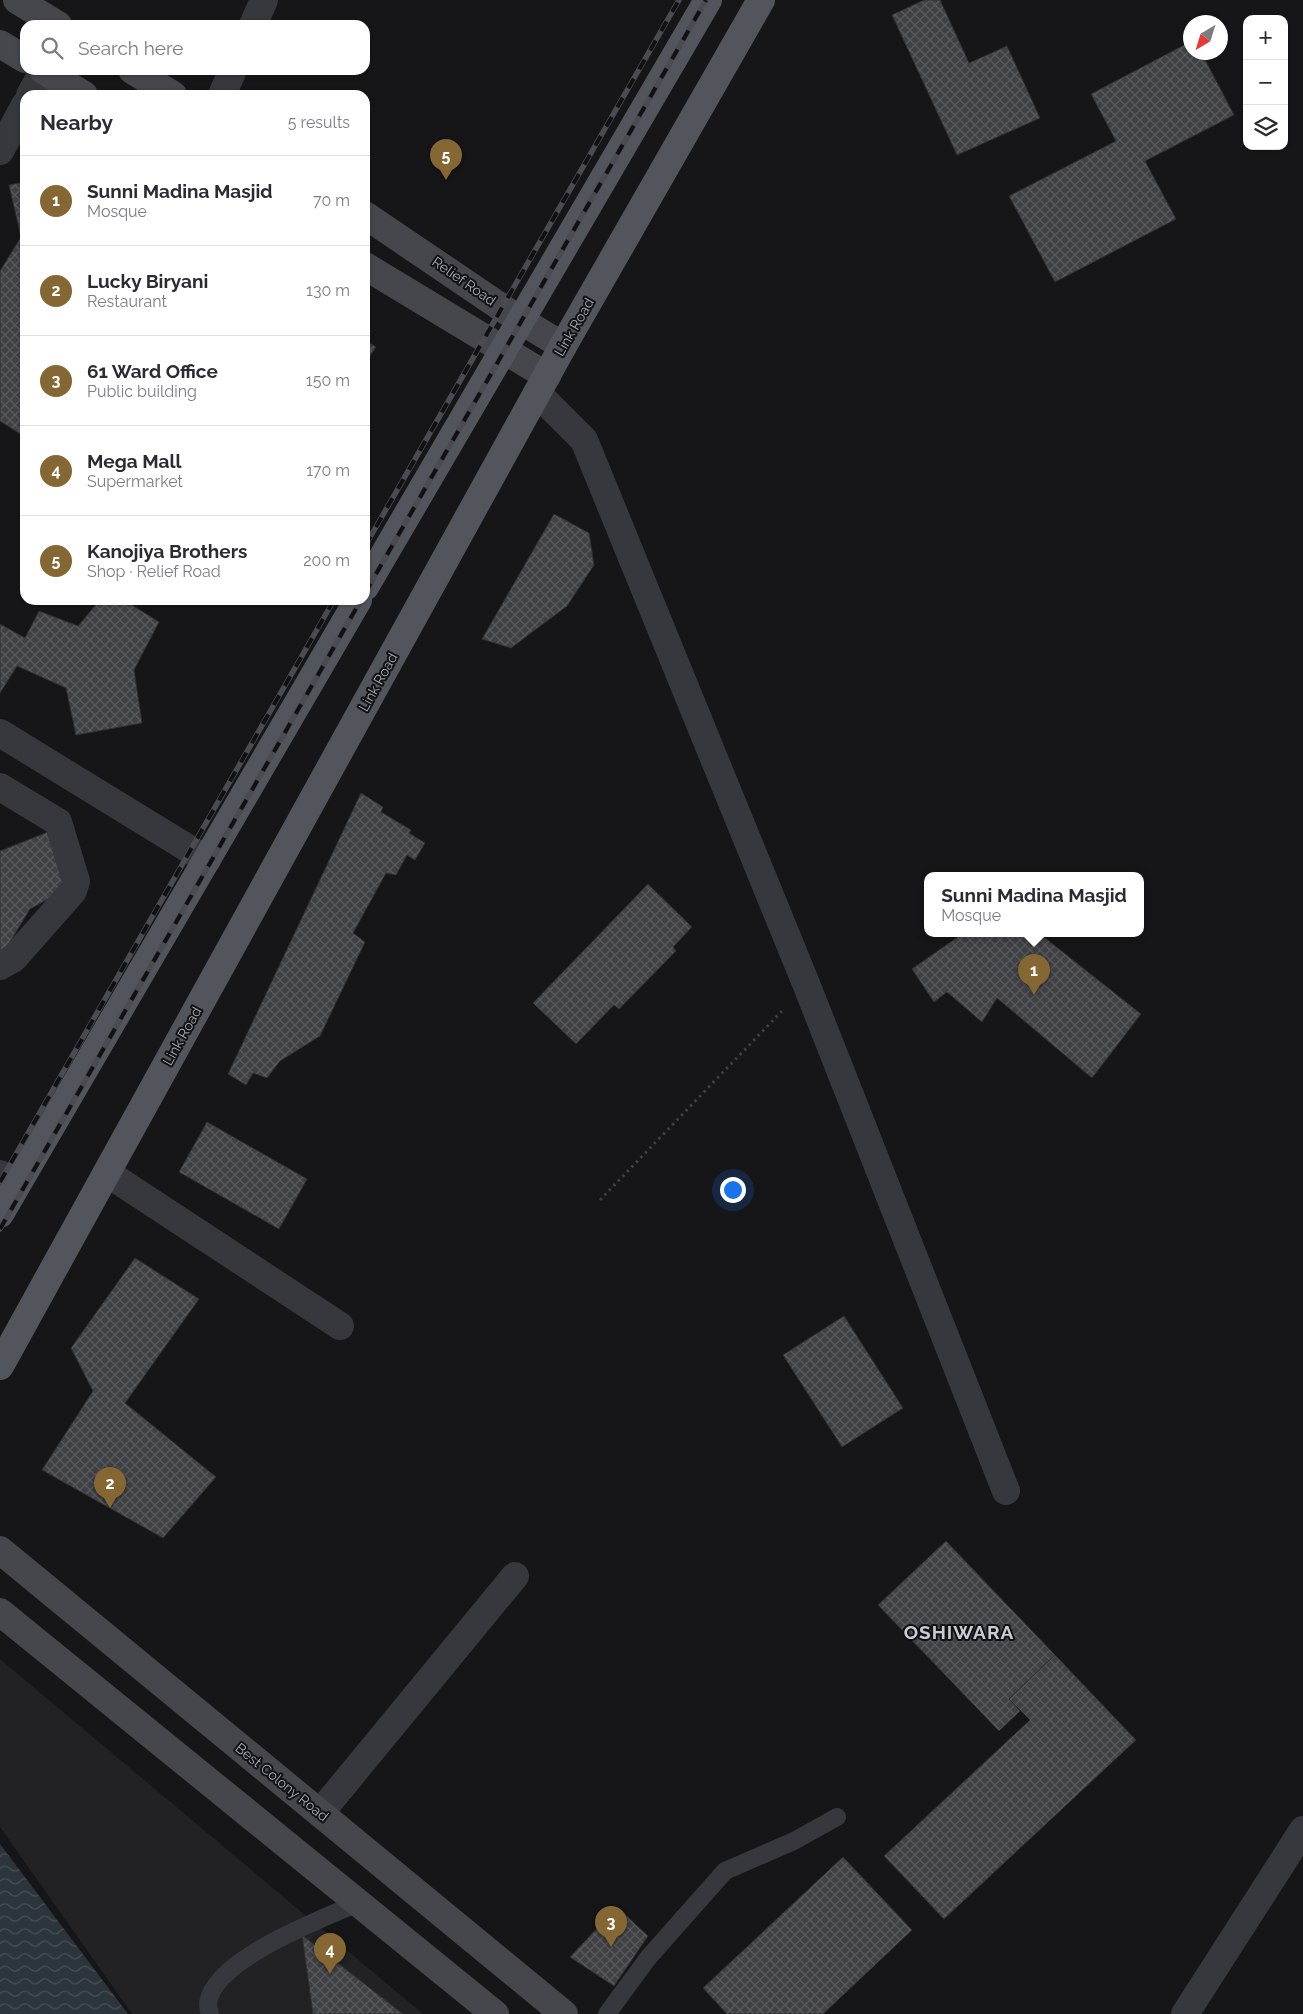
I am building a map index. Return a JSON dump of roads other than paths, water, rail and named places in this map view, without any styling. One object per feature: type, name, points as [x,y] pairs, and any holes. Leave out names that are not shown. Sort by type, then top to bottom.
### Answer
[{"type":"main road","points":[[370,578],[708,0]]},
{"type":"main road","name":"Link Road","points":[[0,1366],[563,346],[761,0]]},
{"type":"main road","points":[[0,1214],[9,1179],[207,860],[355,605]]},
{"type":"street","points":[[17,0],[50,20]]},
{"type":"street","points":[[255,20],[264,0]]},
{"type":"street","points":[[0,44],[20,56]]},
{"type":"street","points":[[33,90],[41,75]]},
{"type":"street","points":[[52,75],[76,90]]},
{"type":"street","points":[[140,75],[165,90]]},
{"type":"street","points":[[224,90],[231,75]]},
{"type":"street","points":[[0,150],[20,114]]},
{"type":"street","name":"Relief Road","points":[[370,219],[520,320],[563,346]]},
{"type":"street","points":[[370,269],[502,350],[542,385],[584,440],[807,986],[1006,1491]]},
{"type":"street","points":[[0,733],[207,860]]},
{"type":"street","points":[[0,787],[58,822],[76,881],[73,891],[14,958],[0,966]]},
{"type":"street","points":[[107,1173],[340,1326]]},
{"type":"street","name":"Best Colony Road","points":[[0,1550],[564,2014]]},
{"type":"street","points":[[320,1813],[515,1576]]},
{"type":"street","points":[[0,1612],[495,2014]]},
{"type":"street","points":[[1196,2010],[1303,1830]]},
{"type":"lane","points":[[607,2014],[648,1958],[725,1871],[794,1841],[837,1817]]},
{"type":"lane","points":[[210,2014],[208,2002],[218,1983],[265,1944],[358,1903]]},
{"type":"water","points":[[0,1844],[128,2014],[0,2014]]},
{"type":"railway","points":[[370,537],[679,0]]},
{"type":"railway","points":[[370,584],[706,0]]},
{"type":"railway","points":[[0,1182],[331,605]]},
{"type":"railway","points":[[0,1229],[358,605]]},
{"type":"place","name":"Kanojiya Brothers","points":[[446,180]]},
{"type":"place","name":"Sunni Madina Masjid","points":[[1034,995]]},
{"type":"place","name":"Lucky Biryani","points":[[110,1508]]},
{"type":"place","name":"61 Ward Office","points":[[611,1947]]},
{"type":"place","name":"Mega Mall","points":[[330,1974]]},
{"type":"district","name":"OSHIWARA","points":[[959,1632]]}]
